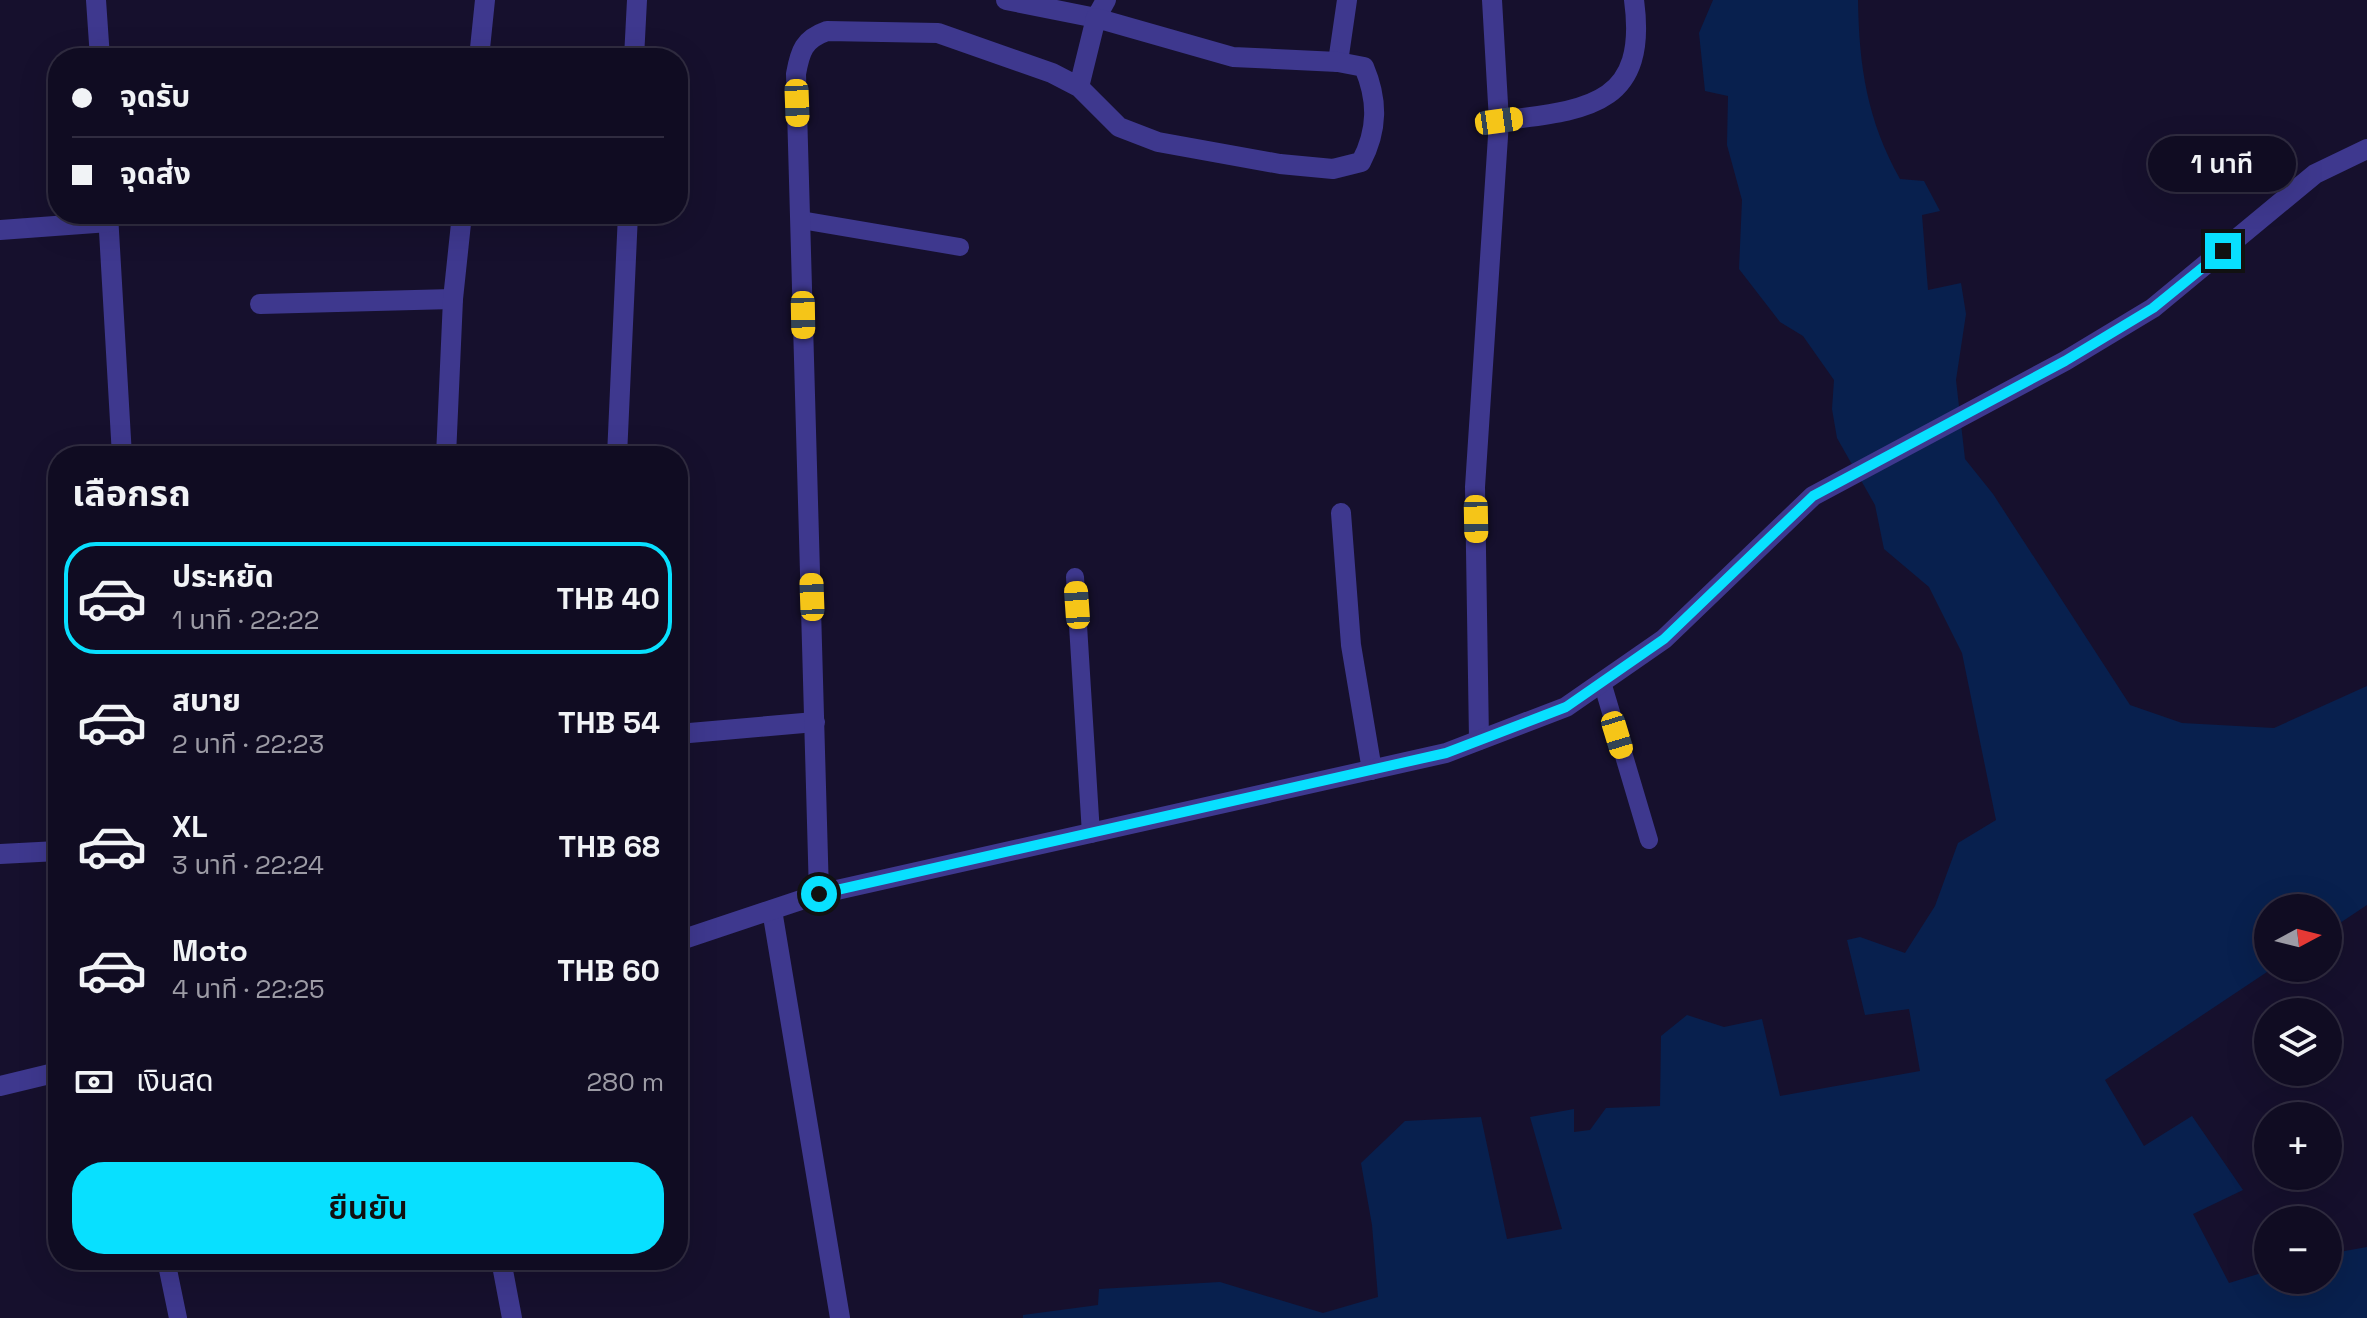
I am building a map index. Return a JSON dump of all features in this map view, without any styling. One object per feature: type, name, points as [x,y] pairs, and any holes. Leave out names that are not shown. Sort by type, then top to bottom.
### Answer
[{"type":"street","points":[[96,0],[99,48]]},
{"type":"street","points":[[480,48],[485,0]]},
{"type":"street","points":[[635,48],[637,0]]},
{"type":"street","points":[[819,894],[796,74],[800,50],[812,36],[827,31],[938,33],[1052,73],[1079,87],[1119,127],[1158,142],[1280,164],[1333,169],[1361,162],[1373,140],[1375,93],[1364,67],[1338,62],[1233,57],[1101,9],[1006,0]]},
{"type":"street","points":[[1338,62],[1347,0]]},
{"type":"street","points":[[1479,740],[1475,487],[1499,121],[1492,0]]},
{"type":"street","points":[[1499,121],[1582,110],[1601,100],[1621,81],[1634,51],[1634,0]]},
{"type":"street","points":[[1079,87],[1101,9]]},
{"type":"street","points":[[688,938],[819,894],[1446,753],[1566,707],[1664,639],[1813,496],[2065,361],[2153,308],[2315,174],[2367,149]]},
{"type":"street","points":[[0,230],[54,224]]},
{"type":"street","points":[[109,224],[121,446]]},
{"type":"street","points":[[446,446],[453,299],[461,224]]},
{"type":"street","points":[[617,446],[628,224]]},
{"type":"street","points":[[260,304],[453,299]]},
{"type":"street","points":[[1341,513],[1351,645],[1372,770]]},
{"type":"street","points":[[688,733],[815,722]]},
{"type":"street","points":[[0,854],[48,852]]},
{"type":"street","points":[[772,910],[840,1318]]},
{"type":"street","points":[[0,1086],[48,1074]]},
{"type":"street","points":[[503,1270],[512,1318]]},
{"type":"lane","points":[[801,220],[960,247]]},
{"type":"lane","points":[[1075,577],[1091,834]]},
{"type":"lane","points":[[1602,682],[1649,840]]},
{"type":"lane","points":[[168,1270],[178,1318]]},
{"type":"water","points":[[1713,0],[1858,0],[1863,70],[1872,114],[1880,135],[1900,179],[1924,181],[1940,211],[1922,215],[1928,290],[1961,283],[1966,314],[1956,380],[1965,459],[1993,494],[2130,705],[2182,723],[2274,728],[2367,686],[2367,905],[2342,922],[2342,894],[2254,894],[2254,981],[2105,1080],[2144,1146],[2192,1116],[2243,1190],[2193,1214],[2229,1283],[2254,1275],[2254,1294],[2342,1294],[2342,1251],[2367,1247],[2367,1318],[1023,1318],[1023,1315],[1098,1305],[1099,1289],[1220,1282],[1323,1313],[1378,1297],[1372,1225],[1361,1163],[1405,1121],[1481,1117],[1507,1239],[1562,1229],[1530,1117],[1574,1109],[1574,1132],[1590,1130],[1606,1108],[1660,1106],[1661,1036],[1687,1015],[1724,1027],[1762,1019],[1780,1096],[1920,1071],[1909,1009],[1865,1015],[1847,940],[1860,937],[1905,953],[1935,906],[1958,843],[1996,820],[1962,653],[1929,587],[1884,549],[1875,505],[1837,438],[1832,409],[1834,380],[1803,336],[1780,322],[1739,269],[1742,200],[1727,145],[1728,96],[1705,91],[1699,33]]},
{"type":"route","points":[[819,894],[1446,753],[1566,707],[1664,639],[1813,496],[2065,361],[2153,308],[2223,251]]}]
